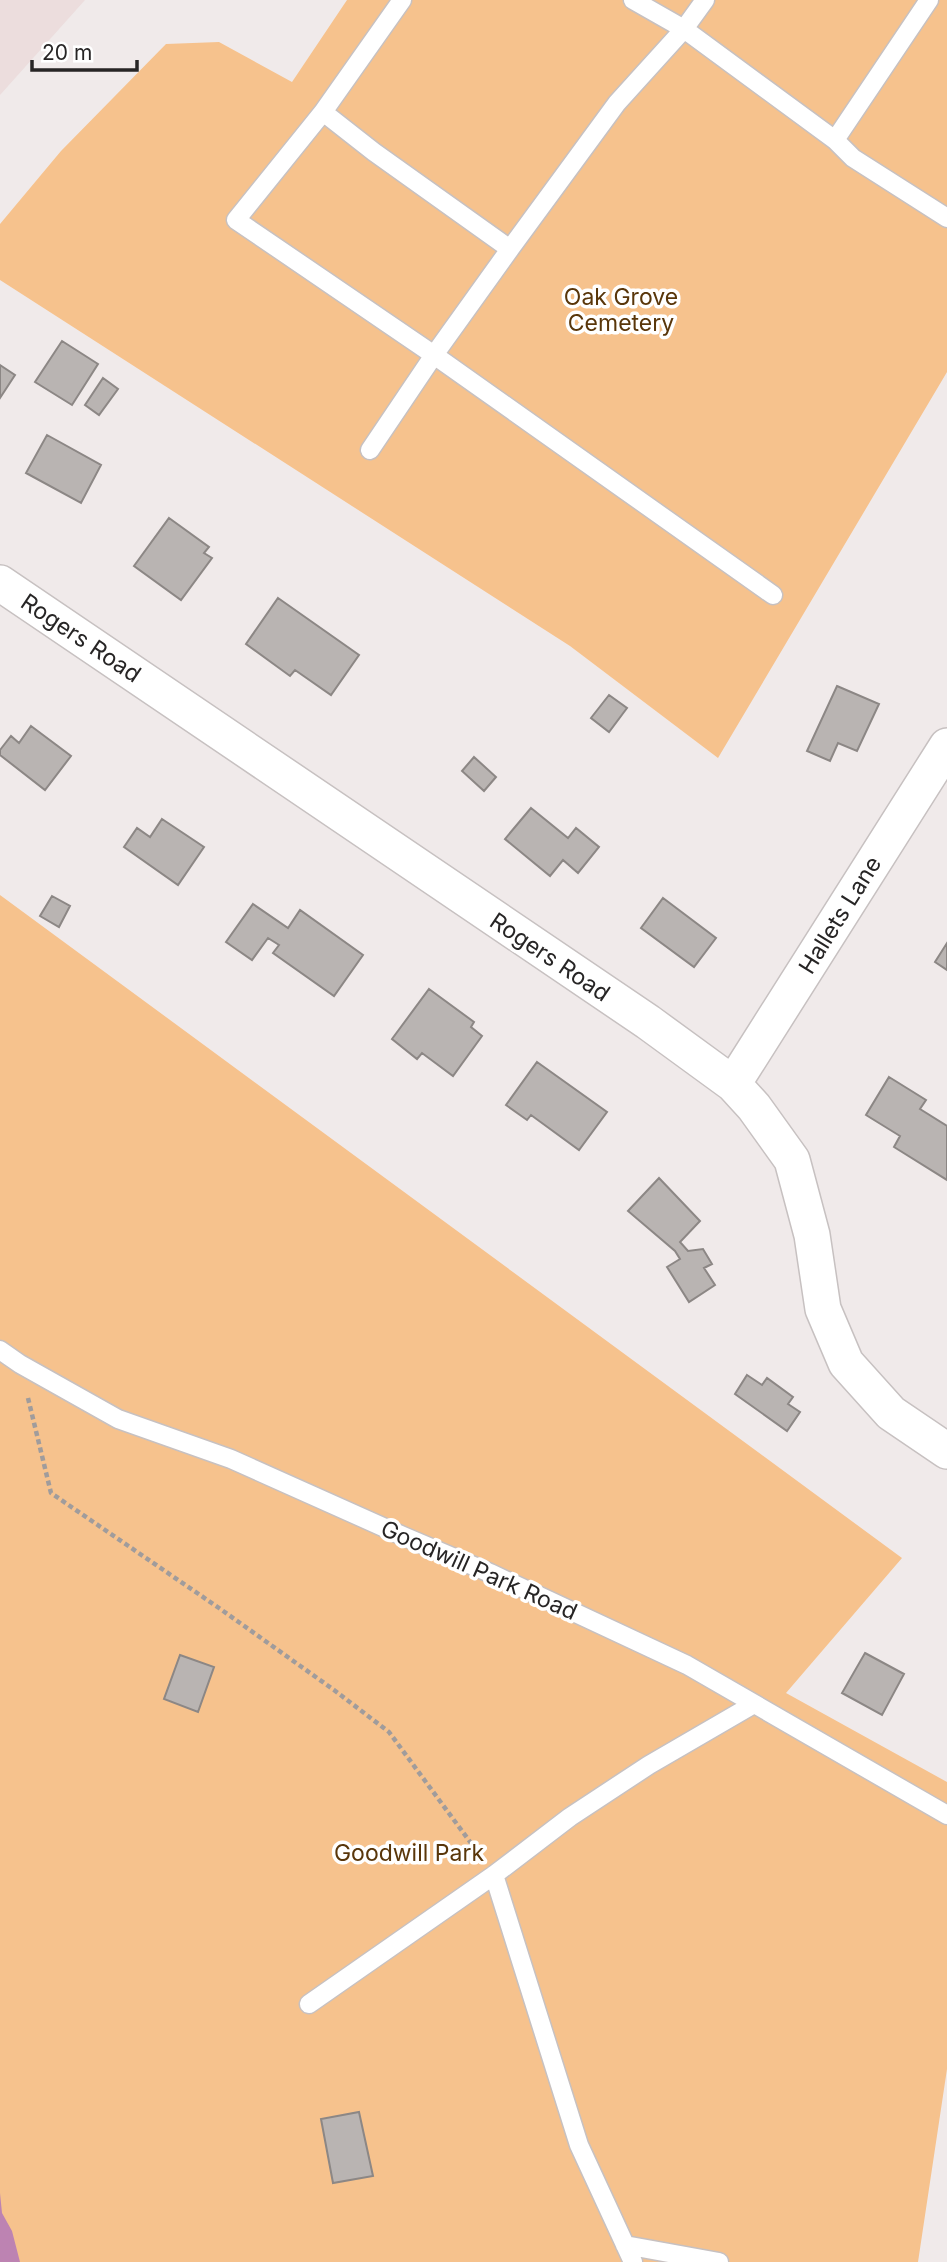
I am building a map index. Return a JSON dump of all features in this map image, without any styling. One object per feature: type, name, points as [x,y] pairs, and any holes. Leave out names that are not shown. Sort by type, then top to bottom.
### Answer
[{"type":"street","name":"Rogers Road","points":[[0,583],[648,1023],[733,1084],[754,1107],[792,1160],[812,1235],[823,1309],[846,1363],[891,1413],[947,1451]]},
{"type":"street","name":"Hallets Lane","points":[[733,1084],[947,746]]},
{"type":"lane","points":[[402,0],[323,112],[236,220],[434,355],[773,595]]},
{"type":"lane","points":[[633,0],[684,29],[835,140],[853,158],[947,218]]},
{"type":"lane","points":[[370,450],[434,355],[617,103],[684,29],[705,0]]},
{"type":"lane","points":[[835,140],[929,0]]},
{"type":"lane","points":[[323,112],[374,152],[510,249]]},
{"type":"lane","name":"Goodwill Park Road","points":[[0,1350],[118,1419],[231,1459],[490,1573],[687,1665],[947,1815]]},
{"type":"lane","points":[[309,2004],[494,1875],[570,1817],[649,1765],[754,1704]]},
{"type":"lane","points":[[494,1875],[579,2145],[633,2262]]},
{"type":"lane","points":[[625,2245],[719,2262]]},
{"type":"path","points":[[20,1364],[51,1493],[230,1615],[389,1732],[494,1875]]},
{"type":"shaded area","points":[[0,0],[85,0],[0,95]]},
{"type":"shaded area","points":[[0,2193],[2,2213],[12,2231],[20,2262],[0,2262]]},
{"type":"green space","name":"Oak Grove Cemetery","points":[[347,0],[947,0],[947,372],[718,758],[570,646],[0,280],[0,224],[61,151],[166,44],[219,42],[292,82]]},
{"type":"green space","name":"Goodwill Park","points":[[0,895],[902,1558],[786,1693],[947,1782],[947,2069],[918,2262],[0,2262]]},
{"type":"building","points":[[62,341],[98,364],[72,405],[35,382]]},
{"type":"building","points":[[0,365],[15,375],[0,398]]},
{"type":"building","points":[[103,378],[118,389],[99,415],[85,405]]},
{"type":"building","points":[[47,435],[101,465],[81,503],[26,473]]},
{"type":"building","points":[[169,518],[209,547],[204,553],[212,558],[181,600],[134,566]]},
{"type":"building","points":[[278,598],[359,655],[331,695],[295,670],[290,676],[246,644]]},
{"type":"building","points":[[837,686],[879,704],[857,751],[838,743],[830,761],[807,751]]},
{"type":"building","points":[[609,695],[627,708],[609,732],[591,718]]},
{"type":"building","points":[[31,726],[71,756],[45,790],[0,755],[0,750],[11,736],[19,743]]},
{"type":"building","points":[[474,757],[496,777],[484,791],[462,771]]},
{"type":"building","points":[[531,808],[568,838],[576,828],[599,847],[578,873],[563,860],[550,876],[505,839]]},
{"type":"building","points":[[162,819],[204,847],[178,885],[124,847],[137,828],[150,837]]},
{"type":"building","points":[[52,896],[70,906],[59,927],[40,916]]},
{"type":"building","points":[[663,898],[716,938],[694,967],[641,928]]},
{"type":"building","points":[[253,904],[288,928],[300,910],[363,955],[334,996],[273,953],[279,945],[268,938],[252,960],[226,942]]},
{"type":"building","points":[[947,943],[947,970],[935,962]]},
{"type":"building","points":[[429,989],[474,1022],[471,1027],[482,1036],[453,1076],[422,1053],[417,1059],[392,1039]]},
{"type":"building","points":[[537,1062],[607,1112],[579,1150],[531,1115],[527,1120],[506,1105]]},
{"type":"building","points":[[889,1077],[926,1100],[920,1109],[947,1126],[947,1180],[894,1147],[900,1136],[866,1115]]},
{"type":"building","points":[[659,1178],[700,1221],[680,1242],[688,1251],[703,1249],[712,1264],[704,1268],[715,1285],[689,1302],[667,1267],[680,1259],[675,1251],[628,1211]]},
{"type":"building","points":[[747,1375],[762,1385],[767,1378],[793,1397],[788,1404],[800,1412],[787,1431],[735,1394]]},
{"type":"building","points":[[865,1653],[904,1674],[882,1715],[842,1693]]},
{"type":"building","points":[[180,1655],[214,1667],[198,1712],[164,1699]]},
{"type":"building","points":[[359,2112],[373,2176],[333,2183],[321,2119]]}]
